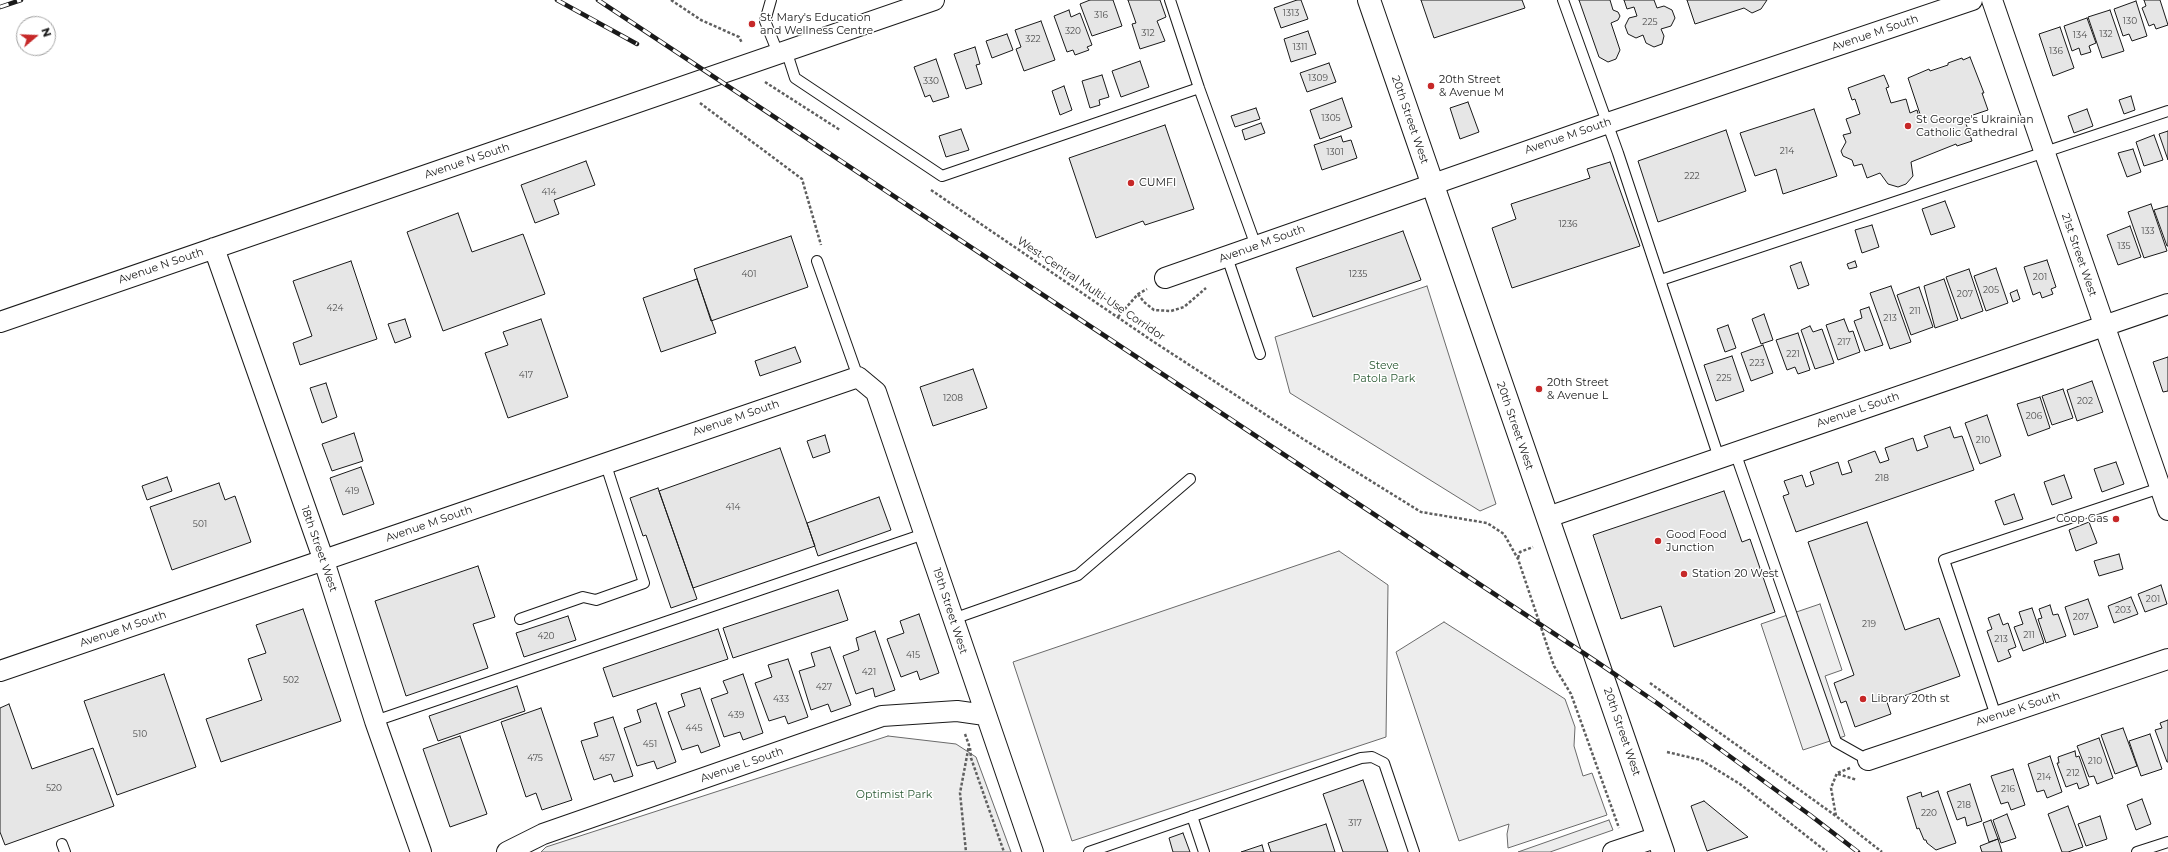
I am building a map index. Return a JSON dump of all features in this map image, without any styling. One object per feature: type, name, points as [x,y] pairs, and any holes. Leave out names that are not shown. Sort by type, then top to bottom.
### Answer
[{"type":"main road","name":"20th Street West","points":[[1369,0],[1660,844]]},
{"type":"street","name":"Avenue N South","points":[[0,322],[782,51],[934,0]]},
{"type":"street","name":"Avenue M South","points":[[1165,278],[1608,123],[1972,0]]},
{"type":"street","name":"21st Street West","points":[[1992,0],[2103,326],[2164,486],[2168,510]]},
{"type":"street","name":"18th Street West","points":[[214,248],[324,561],[375,721],[421,852]]},
{"type":"street","name":"Avenue L South","points":[[1548,516],[2168,304]]},
{"type":"street","name":"Avenue M South","points":[[0,671],[324,561],[605,462],[858,377]]},
{"type":"street","name":"19th Street West","points":[[858,377],[876,392],[1033,852]]},
{"type":"street","name":"Avenue K South","points":[[1868,760],[2168,659]]},
{"type":"street","name":"Avenue L South","points":[[507,852],[543,834],[882,716],[957,711],[985,715]]},
{"type":"street","points":[[1619,850],[1660,844]]},
{"type":"lane","points":[[770,0],[765,21],[795,78],[942,176],[1199,88]]},
{"type":"lane","points":[[1170,0],[1199,88],[1256,246]]},
{"type":"lane","points":[[1564,0],[1608,123],[1661,280],[1836,742],[1868,760]]},
{"type":"lane","points":[[1661,280],[2044,154],[2168,111]]},
{"type":"lane","points":[[1227,257],[1260,354]]},
{"type":"lane","points":[[817,261],[858,377]]},
{"type":"lane","points":[[520,619],[583,597],[596,600],[644,583],[605,462]]},
{"type":"lane","points":[[953,619],[1078,575],[1190,479]]},
{"type":"lane","points":[[1996,716],[1944,560],[2164,486]]},
{"type":"lane","points":[[375,721],[924,534]]},
{"type":"lane","points":[[1089,852],[1361,758],[1372,758],[1384,763],[1414,852]]},
{"type":"lane","points":[[1192,816],[1204,852]]},
{"type":"lane","points":[[2137,852],[2168,842]]},
{"type":"path","points":[[671,0],[701,20],[739,37],[765,82],[846,134]]},
{"type":"path","points":[[678,87],[802,178],[822,248]]},
{"type":"path","name":"West-Central Multi-Use Corridor","points":[[925,187],[1118,318],[1303,439],[1421,512],[1487,523],[1504,534],[1518,559],[1554,666],[1571,694],[1618,822],[1619,850]]},
{"type":"path","points":[[1118,318],[1138,294],[1144,302],[1154,310],[1172,311],[1184,307],[1206,288]]},
{"type":"path","points":[[1650,683],[1836,816],[1882,852]]},
{"type":"path","points":[[957,711],[969,745],[971,758],[1004,852]]},
{"type":"path","points":[[966,852],[960,793],[969,745]]},
{"type":"path","points":[[1666,752],[1701,760],[1740,784],[1827,852]]},
{"type":"path","points":[[1836,816],[1831,788],[1837,773],[1868,760]]},
{"type":"path","points":[[1837,773],[1851,780],[1863,780]]},
{"type":"shaded area","name":"Steve Patola Park","points":[[1427,286],[1496,504],[1480,511],[1290,393],[1275,337]]},
{"type":"shaded area","points":[[1339,551],[1388,585],[1386,737],[1072,841],[1013,662]]},
{"type":"shaded area","points":[[1820,604],[1842,670],[1825,676],[1845,736],[1803,750],[1761,624]]},
{"type":"shaded area","points":[[1444,622],[1565,699],[1575,727],[1574,746],[1583,776],[1592,773],[1607,815],[1508,848],[1507,834],[1509,824],[1459,841],[1396,652]]},
{"type":"shaded area","name":"Optimist Park","points":[[888,736],[956,744],[976,757],[1011,852],[541,852],[546,847]]},
{"type":"shaded area","points":[[1609,820],[1613,830],[1550,852],[1518,852]]},
{"type":"building","points":[[1090,0],[1113,0],[1122,26],[1092,36],[1080,4]]},
{"type":"building","points":[[1128,0],[1160,0],[1166,17],[1157,21],[1165,41],[1140,49],[1132,24],[1136,23]]},
{"type":"building","points":[[1301,0],[1308,19],[1281,28],[1274,8]]},
{"type":"building","points":[[1421,0],[1522,0],[1525,8],[1434,38]]},
{"type":"building","points":[[1579,0],[1610,0],[1613,10],[1618,12],[1620,16],[1618,20],[1611,23],[1620,50],[1616,59],[1608,62],[1599,57]]},
{"type":"building","points":[[1624,0],[1654,0],[1657,8],[1664,6],[1672,10],[1675,18],[1671,26],[1661,29],[1664,36],[1662,44],[1654,47],[1646,43],[1643,35],[1636,38],[1628,34],[1625,26],[1629,18],[1637,16],[1634,7],[1627,9]]},
{"type":"building","points":[[1687,0],[1767,0],[1761,9],[1752,13],[1744,8],[1695,24]]},
{"type":"building","points":[[2144,0],[2160,0],[2168,25],[2156,29],[2154,24],[2149,26],[2142,8],[2146,6]]},
{"type":"building","points":[[2136,1],[2147,36],[2132,41],[2129,34],[2123,36],[2114,9]]},
{"type":"building","points":[[1069,10],[1071,17],[1080,13],[1092,45],[1087,47],[1089,50],[1075,55],[1073,50],[1067,52],[1054,16]]},
{"type":"building","points":[[2110,10],[2124,51],[2102,58],[2088,17]]},
{"type":"building","points":[[2087,18],[2096,43],[2089,46],[2091,52],[2081,55],[2079,48],[2072,51],[2064,26]]},
{"type":"building","points":[[1041,21],[1055,60],[1024,71],[1016,49],[1021,47],[1015,30]]},
{"type":"building","points":[[2060,27],[2074,68],[2053,76],[2039,34]]},
{"type":"building","points":[[1308,31],[1316,54],[1291,62],[1284,39]]},
{"type":"building","points":[[1007,34],[1013,50],[992,58],[986,41]]},
{"type":"building","points":[[975,47],[980,64],[976,65],[982,84],[966,89],[954,54]]},
{"type":"building","name":"St George's Ukrainian Catholic Cathedral","points":[[1970,57],[1984,93],[1982,93],[1988,110],[1964,118],[1972,141],[1957,146],[1956,144],[1911,162],[1913,176],[1906,184],[1898,187],[1888,184],[1880,173],[1867,178],[1862,164],[1854,166],[1852,160],[1843,156],[1841,151],[1846,142],[1843,135],[1851,133],[1846,119],[1860,114],[1855,99],[1852,100],[1848,88],[1884,75],[1889,87],[1886,88],[1891,103],[1906,99],[1910,113],[1917,110],[1919,117],[1921,117],[1908,78],[1929,69],[1930,71],[1948,65],[1948,63],[1962,58],[1963,60]]},
{"type":"building","points":[[936,59],[949,97],[933,102],[930,95],[925,97],[914,67]]},
{"type":"building","points":[[1140,61],[1149,87],[1121,97],[1112,71]]},
{"type":"building","points":[[1329,63],[1336,82],[1307,92],[1300,73]]},
{"type":"building","points":[[1102,75],[1109,97],[1099,100],[1100,105],[1090,108],[1082,81]]},
{"type":"building","points":[[1064,86],[1072,110],[1060,115],[1052,91]]},
{"type":"building","points":[[2131,96],[2135,110],[2124,114],[2119,100]]},
{"type":"building","points":[[1342,98],[1352,127],[1320,139],[1310,110]]},
{"type":"building","points":[[1468,102],[1479,132],[1460,139],[1450,108]]},
{"type":"building","points":[[1256,108],[1260,119],[1235,127],[1231,116]]},
{"type":"building","points":[[1814,109],[1837,176],[1783,194],[1776,169],[1755,176],[1740,133]]},
{"type":"building","points":[[2087,109],[2093,126],[2074,133],[2068,116]]},
{"type":"building","points":[[1261,123],[1265,133],[1245,140],[1242,130]]},
{"type":"building","name":"CUMFI","points":[[1165,125],[1194,209],[1145,225],[1143,221],[1096,238],[1069,158]]},
{"type":"building","points":[[961,129],[969,150],[946,157],[939,136]]},
{"type":"building","points":[[1726,130],[1746,191],[1658,222],[1638,161]]},
{"type":"building","points":[[2168,131],[2168,160],[2159,134]]},
{"type":"building","points":[[2154,135],[2163,160],[2144,166],[2136,142]]},
{"type":"building","points":[[1341,136],[1343,142],[1351,140],[1357,158],[1322,170],[1314,145]]},
{"type":"building","points":[[2133,149],[2141,172],[2127,177],[2118,153]]},
{"type":"building","points":[[586,161],[595,185],[554,200],[559,214],[535,223],[521,185]]},
{"type":"building","points":[[1610,162],[1640,246],[1512,288],[1492,228],[1516,219],[1511,204],[1590,178],[1587,169]]},
{"type":"building","points":[[1945,201],[1955,227],[1931,235],[1922,209]]},
{"type":"building","points":[[2151,204],[2167,251],[2144,258],[2128,212]]},
{"type":"building","points":[[2168,206],[2168,246],[2167,246],[2154,210]]},
{"type":"building","points":[[458,213],[472,252],[523,234],[545,294],[443,331],[407,232]]},
{"type":"building","points":[[1872,225],[1879,247],[1862,253],[1855,230]]},
{"type":"building","points":[[2130,226],[2141,257],[2118,265],[2107,235]]},
{"type":"building","points":[[1403,231],[1421,280],[1313,317],[1296,268]]},
{"type":"building","points":[[791,236],[808,287],[711,321],[694,269]]},
{"type":"building","points":[[2047,260],[2056,287],[2051,289],[2053,294],[2042,298],[2040,292],[2033,295],[2024,267]]},
{"type":"building","points":[[351,261],[377,339],[300,365],[293,343],[312,336],[293,281]]},
{"type":"building","points":[[1855,261],[1857,267],[1849,269],[1847,264]]},
{"type":"building","points":[[1801,262],[1809,285],[1798,289],[1790,266]]},
{"type":"building","points":[[1996,268],[2008,303],[1986,311],[1974,276]]},
{"type":"building","points":[[1969,269],[1983,311],[1961,319],[1946,277]]},
{"type":"building","points":[[697,279],[716,333],[661,352],[643,298]]},
{"type":"building","points":[[1944,279],[1958,320],[1935,328],[1924,286]]},
{"type":"building","points":[[1891,286],[1911,342],[1890,349],[1870,293]]},
{"type":"building","points":[[1919,287],[1933,327],[1911,335],[1897,295]]},
{"type":"building","points":[[2017,290],[2020,299],[2013,302],[2010,293]]},
{"type":"building","points":[[1869,307],[1883,345],[1865,351],[1854,321],[1862,318],[1860,310]]},
{"type":"building","points":[[1764,314],[1773,340],[1761,344],[1752,319]]},
{"type":"building","points":[[405,319],[411,337],[395,343],[388,324]]},
{"type":"building","points":[[541,319],[568,397],[508,418],[485,353],[508,345],[503,332]]},
{"type":"building","points":[[1844,319],[1849,332],[1853,331],[1860,352],[1838,360],[1826,325]]},
{"type":"building","points":[[1728,325],[1736,348],[1725,352],[1717,329]]},
{"type":"building","points":[[1810,326],[1813,332],[1822,329],[1834,363],[1815,369],[1801,330]]},
{"type":"building","points":[[1798,333],[1810,370],[1798,374],[1795,367],[1787,370],[1776,340]]},
{"type":"building","points":[[1763,345],[1773,373],[1751,381],[1741,353]]},
{"type":"building","points":[[795,347],[801,362],[760,376],[755,361]]},
{"type":"building","points":[[1732,356],[1744,391],[1716,401],[1704,365]]},
{"type":"building","points":[[2168,357],[2168,391],[2163,392],[2153,362]]},
{"type":"building","points":[[973,369],[987,408],[933,426],[920,387]]},
{"type":"building","points":[[2092,381],[2103,412],[2077,421],[2067,390]]},
{"type":"building","points":[[326,383],[337,417],[322,423],[310,388]]},
{"type":"building","points":[[2063,389],[2073,418],[2052,425],[2042,396]]},
{"type":"building","points":[[2040,397],[2050,428],[2028,436],[2017,404]]},
{"type":"building","points":[[1987,415],[2001,456],[1980,464],[1965,423]]},
{"type":"building","points":[[1950,427],[1954,438],[1962,436],[1974,470],[1796,532],[1783,496],[1789,494],[1784,481],[1802,475],[1806,487],[1814,484],[1810,472],[1838,462],[1842,475],[1852,472],[1848,461],[1875,451],[1880,463],[1889,460],[1885,448],[1913,438],[1917,451],[1928,447],[1924,436]]},
{"type":"building","points":[[354,433],[363,461],[332,471],[322,444]]},
{"type":"building","points":[[825,435],[830,452],[813,458],[807,441]]},
{"type":"building","points":[[780,448],[815,546],[693,588],[659,491]]},
{"type":"building","points":[[2116,462],[2124,484],[2102,492],[2094,469]]},
{"type":"building","points":[[361,467],[374,504],[343,515],[330,478]]},
{"type":"building","points":[[2064,475],[2072,498],[2052,505],[2044,482]]},
{"type":"building","points":[[167,477],[172,491],[147,500],[142,486]]},
{"type":"building","points":[[219,483],[225,500],[235,496],[251,542],[172,570],[150,507]]},
{"type":"building","points":[[658,488],[697,599],[671,608],[646,535],[643,536],[630,498]]},
{"type":"building","name":"Station 20 West","points":[[1724,491],[1742,542],[1750,539],[1775,612],[1674,647],[1661,606],[1621,619],[1593,535]]},
{"type":"building","points":[[2014,494],[2023,519],[2004,525],[1995,501]]},
{"type":"building","points":[[879,497],[891,530],[818,556],[807,523]]},
{"type":"building","points":[[1867,522],[1905,630],[1939,618],[1960,676],[1887,702],[1891,714],[1855,727],[1846,701],[1841,703],[1834,683],[1854,675],[1808,542]]},
{"type":"building","points":[[2089,522],[2097,543],[2076,551],[2069,530]]},
{"type":"building","points":[[2119,554],[2123,569],[2099,576],[2094,561]]},
{"type":"building","points":[[478,566],[495,617],[473,624],[488,668],[406,696],[375,601]]},
{"type":"building","points":[[2161,585],[2167,604],[2145,612],[2138,594]]},
{"type":"building","points":[[838,590],[848,620],[733,658],[723,628]]},
{"type":"building","points":[[2131,597],[2138,614],[2114,623],[2108,606]]},
{"type":"building","points":[[2088,599],[2098,627],[2074,635],[2065,607]]},
{"type":"building","points":[[2050,605],[2053,615],[2058,614],[2066,636],[2046,643],[2038,619],[2042,618],[2039,609]]},
{"type":"building","points":[[2032,608],[2044,643],[2023,651],[2014,627],[2023,624],[2019,612]]},
{"type":"building","points":[[303,609],[341,721],[221,762],[206,719],[262,700],[248,659],[266,653],[256,625]]},
{"type":"building","points":[[919,614],[939,673],[920,680],[917,671],[901,677],[887,639],[904,633],[900,621]]},
{"type":"building","points":[[1999,614],[2003,625],[2008,623],[2016,647],[2008,650],[2011,657],[1998,662],[1987,631],[1992,629],[1988,618]]},
{"type":"building","points":[[568,616],[576,640],[524,657],[516,633]]},
{"type":"building","points":[[718,629],[728,659],[613,697],[603,668]]},
{"type":"building","points":[[875,631],[895,690],[875,697],[873,688],[856,694],[843,656],[859,650],[856,638]]},
{"type":"building","points":[[830,647],[851,705],[831,712],[828,704],[811,710],[799,671],[815,666],[811,653]]},
{"type":"building","points":[[788,659],[808,717],[788,724],[785,716],[769,721],[755,683],[772,677],[768,665]]},
{"type":"building","points":[[164,674],[196,767],[117,795],[84,701]]},
{"type":"building","points":[[743,674],[763,733],[743,740],[740,732],[724,737],[711,699],[728,693],[723,681]]},
{"type":"building","points":[[517,686],[525,711],[438,741],[429,716]]},
{"type":"building","points":[[700,688],[720,746],[701,753],[698,745],[682,750],[668,712],[685,706],[681,694]]},
{"type":"building","points":[[656,703],[676,762],[657,769],[654,761],[637,766],[624,728],[641,722],[637,710]]},
{"type":"building","points":[[9,704],[32,769],[93,748],[114,806],[5,845],[0,832],[0,708]]},
{"type":"building","points":[[541,708],[572,800],[542,810],[536,793],[526,797],[501,722]]},
{"type":"building","points":[[613,717],[633,776],[614,782],[611,774],[594,780],[581,741],[598,736],[594,723]]},
{"type":"building","points":[[2168,720],[2167,762],[2155,730],[2162,728],[2160,723]]},
{"type":"building","points":[[2123,728],[2137,766],[2115,774],[2101,735]]},
{"type":"building","points":[[2150,734],[2162,769],[2141,776],[2129,741]]},
{"type":"building","points":[[460,736],[487,814],[450,827],[423,749]]},
{"type":"building","points":[[2099,738],[2113,778],[2097,784],[2094,776],[2089,777],[2077,746]]},
{"type":"building","points":[[2075,751],[2076,757],[2079,756],[2089,785],[2079,789],[2077,783],[2066,787],[2057,763],[2059,763],[2058,757]]},
{"type":"building","points":[[2050,756],[2062,792],[2047,798],[2044,790],[2037,792],[2028,764]]},
{"type":"building","points":[[2013,769],[2025,805],[2011,810],[2008,802],[2001,804],[1991,776]]},
{"type":"building","points":[[1363,780],[1388,852],[1343,852],[1323,794]]},
{"type":"building","points":[[1970,784],[1982,821],[1967,826],[1965,817],[1957,820],[1947,792]]},
{"type":"building","points":[[1938,791],[1956,843],[1936,850],[1927,843],[1926,840],[1924,840],[1919,828],[1917,829],[1907,797],[1921,792],[1922,797]]},
{"type":"building","points":[[2142,799],[2151,824],[2136,830],[2127,805]]},
{"type":"building","points":[[1704,801],[1748,837],[1707,851],[1691,806]]},
{"type":"building","points":[[2068,806],[2083,847],[2068,852],[2062,852],[2048,814]]},
{"type":"building","points":[[2007,814],[2016,838],[2001,843],[1993,820]]},
{"type":"building","points":[[2100,816],[2107,839],[2086,846],[2078,824]]},
{"type":"building","points":[[1991,820],[1998,839],[1989,842],[1983,823]]},
{"type":"building","points":[[1326,824],[1335,852],[1271,852],[1268,843]]},
{"type":"building","points":[[1183,833],[1190,852],[1173,852],[1169,838]]},
{"type":"building","points":[[1998,839],[2002,852],[1982,852],[1980,846]]},
{"type":"building","points":[[1262,845],[1264,852],[1241,852]]},
{"type":"railway","points":[[0,7],[21,0]]},
{"type":"railway","points":[[557,0],[637,44]]},
{"type":"railway","points":[[598,0],[1597,662],[1657,703],[1858,852]]},
{"type":"place","name":"St. Mary's Education and Wellness Centre","points":[[752,24]]},
{"type":"place","name":"20th Street & Avenue M","points":[[1431,86]]},
{"type":"place","name":"St George's Ukrainian Catholic Cathedral","points":[[1908,126]]},
{"type":"place","name":"CUMFI","points":[[1131,183]]},
{"type":"place","name":"20th Street & Avenue L","points":[[1539,389]]},
{"type":"place","name":"Coop Gas","points":[[2116,519]]},
{"type":"place","name":"Good Food Junction","points":[[1658,541]]},
{"type":"place","name":"Station 20 West","points":[[1684,574]]},
{"type":"place","name":"Library 20th st","points":[[1863,699]]}]
